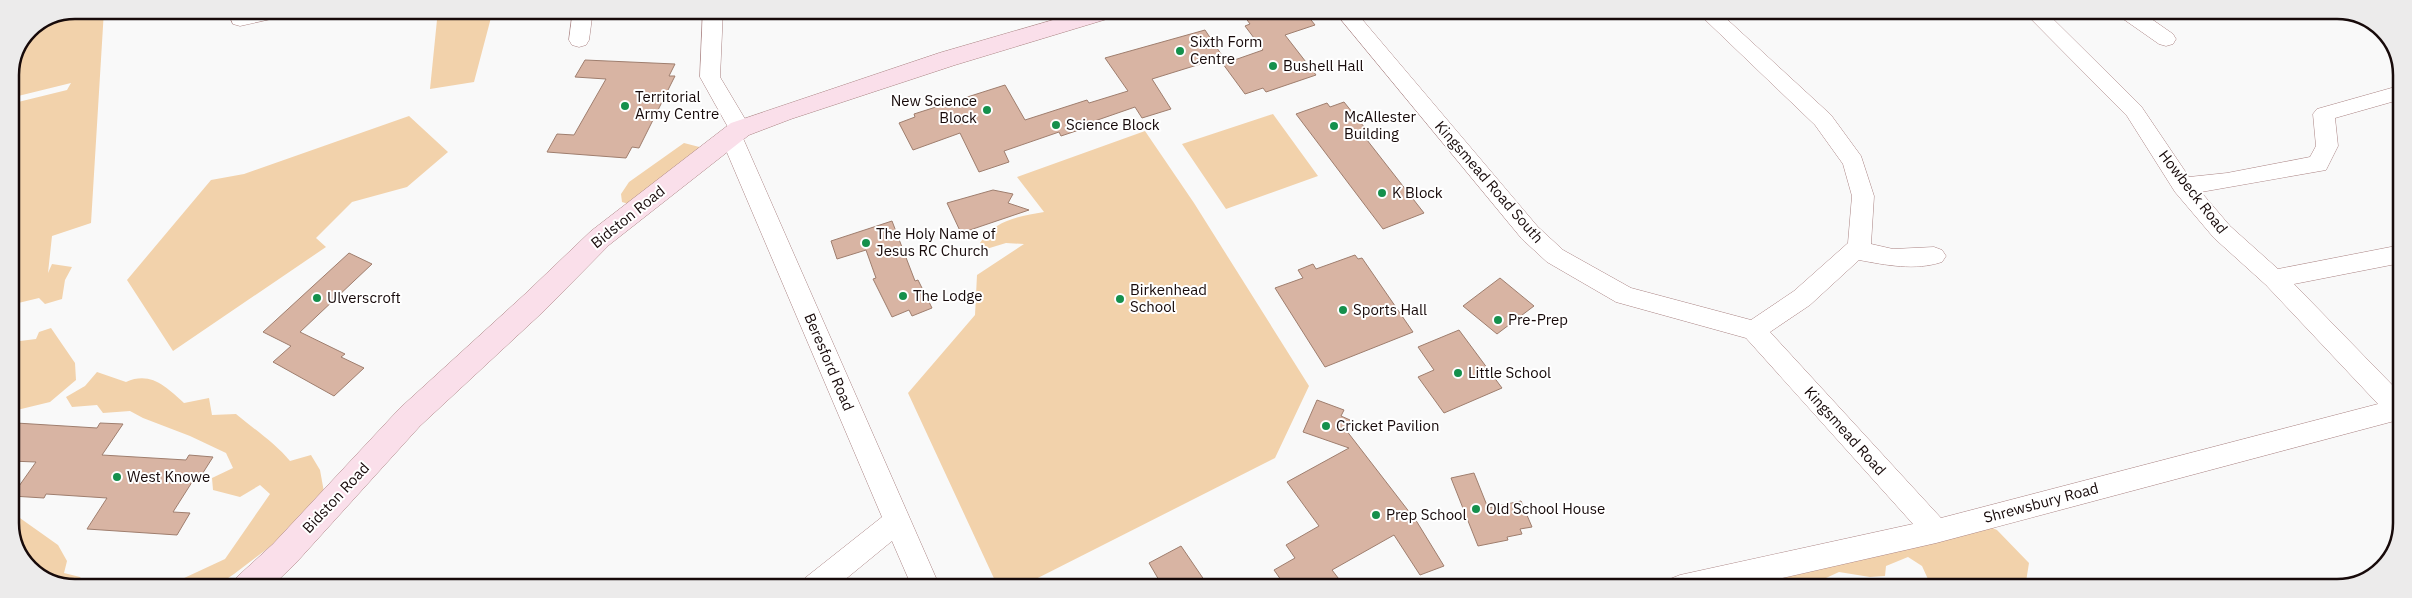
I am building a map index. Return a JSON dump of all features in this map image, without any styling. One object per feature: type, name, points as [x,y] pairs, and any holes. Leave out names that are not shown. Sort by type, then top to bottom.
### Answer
[{"type":"main road","name":"Bidston Road","points":[[257,579],[284,554],[410,417],[535,302],[600,238],[736,133],[782,113],[938,62],[1081,19]]},
{"type":"street","points":[[579,40],[582,19]]},
{"type":"street","name":"Beresford Road","points":[[713,19],[710,77],[736,133],[923,579]]},
{"type":"street","name":"Kingsmead Road South","points":[[1351,19],[1530,233],[1555,256],[1624,295],[1754,331]]},
{"type":"street","points":[[1715,19],[1823,120],[1854,162],[1863,196],[1859,246],[1856,250],[1802,298],[1754,331]]},
{"type":"street","name":"Howbeck Road","points":[[2042,19],[2069,44],[2134,112],[2184,186],[2222,232],[2274,279],[2393,403]]},
{"type":"street","points":[[2137,19],[2166,40]]},
{"type":"street","points":[[2184,186],[2227,181],[2318,164],[2327,146],[2324,114],[2393,95]]},
{"type":"street","points":[[1856,250],[1894,269],[1934,256]]},
{"type":"street","points":[[2274,279],[2393,256]]},
{"type":"street","name":"Kingsmead Road","points":[[1754,331],[1936,531]]},
{"type":"street","name":"Shrewsbury Road","points":[[1720,579],[1936,531],[2393,412]]},
{"type":"street","points":[[825,579],[898,521]]},
{"type":"shaded area","points":[[75,19],[103,19],[91,223],[52,236],[48,273],[52,264],[72,267],[65,280],[62,299],[45,304],[39,298],[19,303],[19,102],[67,90],[71,83],[19,96],[20,64],[23,53],[35,35],[53,23]]},
{"type":"shaded area","points":[[437,19],[491,19],[474,82],[430,89]]},
{"type":"shaded area","points":[[1273,114],[1318,176],[1226,209],[1182,144]]},
{"type":"shaded area","points":[[409,116],[448,152],[407,187],[352,202],[316,238],[326,247],[173,351],[127,280],[211,180],[244,174]]},
{"type":"shaded area","points":[[1145,131],[1194,203],[1309,386],[1275,458],[1036,579],[994,579],[908,393],[975,315],[977,275],[1024,244],[1006,243],[983,250],[980,243],[986,235],[1008,220],[1044,212],[1017,177]]},
{"type":"shaded area","points":[[684,143],[707,149],[632,205],[622,202],[621,194],[629,182]]},
{"type":"shaded area","points":[[51,328],[75,363],[76,380],[50,402],[19,410],[19,341],[36,339],[39,332]]},
{"type":"shaded area","points":[[97,372],[126,382],[143,378],[158,382],[184,403],[209,398],[212,415],[236,414],[271,442],[290,461],[311,455],[320,470],[324,492],[271,546],[227,579],[182,579],[225,559],[270,494],[260,485],[240,497],[213,490],[212,478],[233,468],[226,453],[130,411],[103,413],[97,405],[72,407],[66,397],[85,386]]},
{"type":"shaded area","points":[[19,517],[58,545],[67,561],[64,573],[82,579],[53,575],[38,565],[23,545]]},
{"type":"shaded area","points":[[1968,517],[1997,530],[2029,563],[2026,579],[1928,579],[1922,566],[1908,557],[1886,566],[1885,576],[1870,577],[1839,572],[1826,579],[1690,579],[1795,553]]},
{"type":"building","name":"Bushell Hall","points":[[1246,19],[1310,19],[1315,25],[1285,35],[1316,75],[1266,92],[1263,88],[1245,94],[1223,64],[1263,50],[1245,26],[1250,24]]},
{"type":"building","points":[[1205,30],[1223,57],[1152,79],[1171,109],[1142,118],[1135,107],[1086,124],[1088,127],[1061,136],[1059,132],[1004,151],[1009,162],[979,172],[960,133],[913,150],[899,123],[915,117],[914,114],[1005,85],[1025,120],[1087,100],[1089,103],[1128,91],[1105,58]]},
{"type":"building","name":"Territorial Army Centre","points":[[585,60],[675,64],[669,76],[675,76],[639,148],[632,147],[626,158],[547,152],[557,134],[574,135],[606,79],[575,77]]},
{"type":"building","points":[[1344,102],[1373,138],[1367,140],[1424,213],[1383,229],[1296,114],[1327,103],[1330,107]]},
{"type":"building","points":[[993,190],[1013,194],[1008,203],[1029,210],[961,233],[947,203]]},
{"type":"building","points":[[892,221],[915,281],[918,280],[932,308],[912,316],[909,310],[892,317],[873,279],[876,278],[866,250],[837,259],[831,241]]},
{"type":"building","points":[[349,253],[372,264],[300,332],[345,354],[341,357],[364,368],[334,396],[273,362],[291,346],[263,332]]},
{"type":"building","name":"Sports Hall","points":[[1355,255],[1358,259],[1362,258],[1413,332],[1325,367],[1275,288],[1303,278],[1298,270],[1313,264],[1316,269]]},
{"type":"building","name":"Pre-Prep","points":[[1500,278],[1534,306],[1497,334],[1463,306]]},
{"type":"building","name":"Little School","points":[[1459,330],[1502,388],[1444,413],[1418,377],[1434,370],[1418,347]]},
{"type":"building","name":"Prep School","points":[[1317,400],[1344,410],[1341,416],[1350,420],[1346,430],[1417,522],[1444,566],[1420,575],[1394,535],[1332,570],[1339,579],[1280,579],[1274,570],[1295,558],[1286,545],[1319,526],[1287,482],[1349,448],[1303,432]]},
{"type":"building","name":"West Knowe","points":[[19,423],[97,428],[100,423],[123,424],[102,455],[186,460],[189,455],[213,457],[199,479],[194,479],[173,512],[190,513],[177,535],[87,529],[107,498],[46,494],[44,498],[19,496],[19,486],[36,462],[19,461]]},
{"type":"building","name":"Old School House","points":[[1474,473],[1488,508],[1521,501],[1532,527],[1520,529],[1522,534],[1507,537],[1508,540],[1478,546],[1451,478]]},
{"type":"building","points":[[1181,546],[1204,579],[1158,579],[1149,563]]},
{"type":"place","name":"Sixth Form Centre","points":[[1180,51]]},
{"type":"place","name":"Bushell Hall","points":[[1273,66]]},
{"type":"place","name":"Territorial Army Centre","points":[[625,106]]},
{"type":"place","name":"New Science Block","points":[[987,110]]},
{"type":"place","name":"Science Block","points":[[1056,125]]},
{"type":"place","name":"McAllester Building","points":[[1334,126]]},
{"type":"place","name":"K Block","points":[[1382,193]]},
{"type":"place","name":"The Holy Name of Jesus RC Church","points":[[866,243]]},
{"type":"place","name":"The Lodge","points":[[903,296]]},
{"type":"place","name":"Ulverscroft","points":[[317,298]]},
{"type":"place","name":"Birkenhead School","points":[[1120,299]]},
{"type":"place","name":"Sports Hall","points":[[1343,310]]},
{"type":"place","name":"Pre-Prep","points":[[1498,320]]},
{"type":"place","name":"Little School","points":[[1458,373]]},
{"type":"place","name":"Cricket Pavilion","points":[[1326,426]]},
{"type":"place","name":"West Knowe","points":[[117,477]]},
{"type":"place","name":"Old School House","points":[[1476,509]]},
{"type":"place","name":"Prep School","points":[[1376,515]]}]
